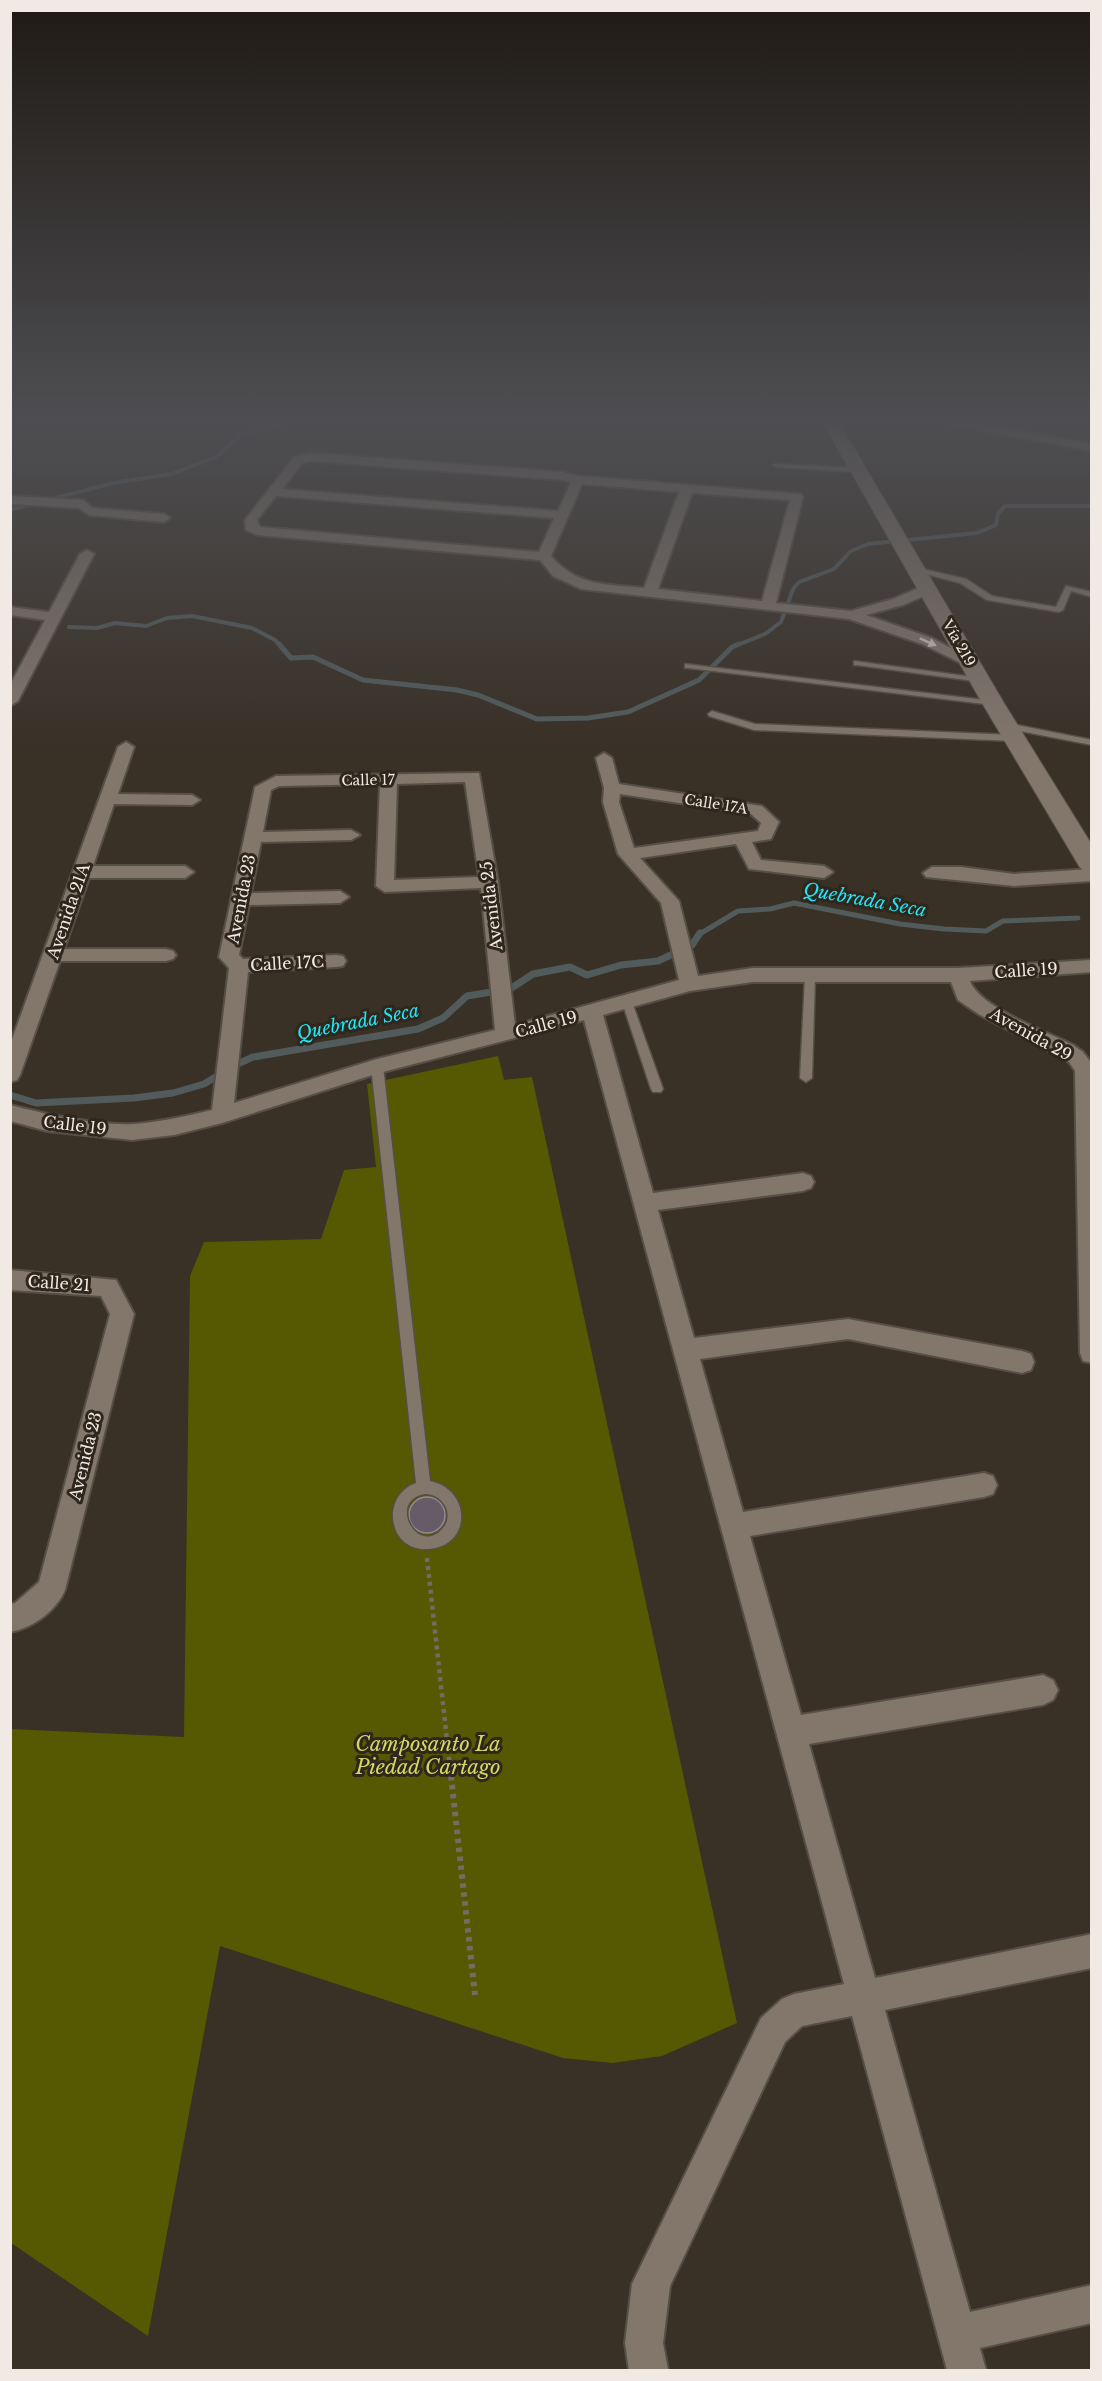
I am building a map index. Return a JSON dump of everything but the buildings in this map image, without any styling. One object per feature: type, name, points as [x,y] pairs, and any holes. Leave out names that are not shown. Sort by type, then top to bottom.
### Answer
[{"type":"main road","name":"Vía 219","points":[[894,530],[1010,732],[1092,866]]},
{"type":"street","points":[[256,530],[544,556],[558,573],[581,585],[851,615],[927,640],[970,662]]},
{"type":"street","points":[[544,556],[555,530]]},
{"type":"street","points":[[649,594],[672,530]]},
{"type":"street","points":[[768,606],[788,530]]},
{"type":"street","points":[[10,701],[87,554]]},
{"type":"street","points":[[851,615],[898,602],[928,589]]},
{"type":"street","points":[[10,612],[53,616]]},
{"type":"street","name":"Avenida 21A","points":[[10,1075],[126,747]]},
{"type":"street","points":[[604,758],[612,788],[611,802],[627,854],[670,902],[690,984]]},
{"type":"street","name":"Calle 17","points":[[263,787],[276,781],[473,777]]},
{"type":"street","name":"Avenida 25","points":[[473,777],[489,882],[506,1035]]},
{"type":"street","points":[[389,779],[385,886],[489,882]]},
{"type":"street","name":"Avenida 23","points":[[222,1115],[239,966],[230,957],[263,787]]},
{"type":"street","name":"Calle 17A","points":[[612,788],[756,810],[770,822],[765,835],[627,854]]},
{"type":"street","points":[[108,799],[192,800]]},
{"type":"street","points":[[253,837],[351,835]]},
{"type":"street","points":[[741,838],[755,865],[824,872]]},
{"type":"street","points":[[82,872],[185,872]]},
{"type":"street","points":[[932,873],[961,873],[1014,880],[1092,875]]},
{"type":"street","points":[[241,899],[340,897]]},
{"type":"street","points":[[53,955],[165,955]]},
{"type":"street","name":"Calle 17C","points":[[239,966],[336,961]]},
{"type":"street","name":"Calle 19","points":[[10,1113],[46,1123],[132,1132],[174,1126],[222,1115],[377,1066],[506,1035],[690,984],[753,975],[958,975],[1092,966]]},
{"type":"street","name":"Avenida 29","points":[[958,975],[965,995],[987,1010],[1066,1050],[1076,1057],[1085,1070],[1092,1353]]},
{"type":"street","points":[[592,1012],[791,1732],[862,1999],[967,2370]]},
{"type":"street","points":[[645,1203],[803,1182]]},
{"type":"street","name":"Calle 21","points":[[10,1280],[108,1287]]},
{"type":"street","name":"Avenida 23","points":[[16,1617],[51,1590],[122,1314],[108,1287]]},
{"type":"street","points":[[686,1350],[848,1329],[1022,1362]]},
{"type":"street","points":[[734,1527],[984,1485]]},
{"type":"street","points":[[791,1732],[1043,1690]]},
{"type":"street","points":[[649,2370],[644,2343],[651,2284],[773,2030],[794,2011],[1092,1951]]},
{"type":"street","points":[[957,2334],[1092,2304]]},
{"type":"lane","points":[[917,569],[963,581],[990,598],[1059,610],[1069,588],[1092,595]]},
{"type":"lane","points":[[857,663],[981,680]]},
{"type":"lane","points":[[688,666],[993,703]]},
{"type":"lane","points":[[712,714],[754,727],[1010,732],[1092,743]]},
{"type":"lane","points":[[806,1078],[810,976]]},
{"type":"lane","points":[[627,1002],[657,1089]]},
{"type":"lane","points":[[377,1066],[424,1488]]},
{"type":"lane","points":[[424,1488],[434,1488],[450,1497],[456,1514],[448,1532],[440,1538],[425,1542],[406,1534],[399,1519],[399,1511],[408,1496],[424,1488]]},
{"type":"path","points":[[425,1542],[475,1995]]},
{"type":"green space","name":"Camposanto La Piedad Cartago","points":[[498,1056],[504,1080],[532,1077],[737,2023],[662,2056],[612,2063],[563,2058],[220,1946],[148,2336],[11,2243],[11,1729],[184,1737],[190,1276],[204,1242],[321,1239],[344,1170],[376,1167],[367,1084]]},
{"type":"waterway","points":[[735,646],[765,634],[781,622],[793,589],[799,582],[834,569],[851,551],[868,544],[977,533],[984,530]]},
{"type":"waterway","points":[[69,627],[97,628],[115,623],[146,626],[167,618],[192,616],[252,628],[275,640],[280,646]]},
{"type":"waterway","points":[[279,644],[291,658],[313,657],[363,680],[457,690],[478,695],[537,719],[588,718],[628,712],[699,680],[732,647],[739,644]]},
{"type":"waterway","name":"Quebrada Seca","points":[[699,934],[738,911],[770,909],[794,903],[900,924],[944,929],[986,931],[1003,921],[1078,918]]},
{"type":"waterway","name":"Quebrada Seca","points":[[231,1067],[253,1057],[418,1029],[443,1018],[467,996],[510,989],[533,974],[570,967],[587,975],[621,965],[658,961],[692,945],[699,934]]},
{"type":"waterway","name":"Quebrada Seca","points":[[10,1095],[36,1103],[134,1098],[173,1093],[204,1084],[222,1073]]}]
